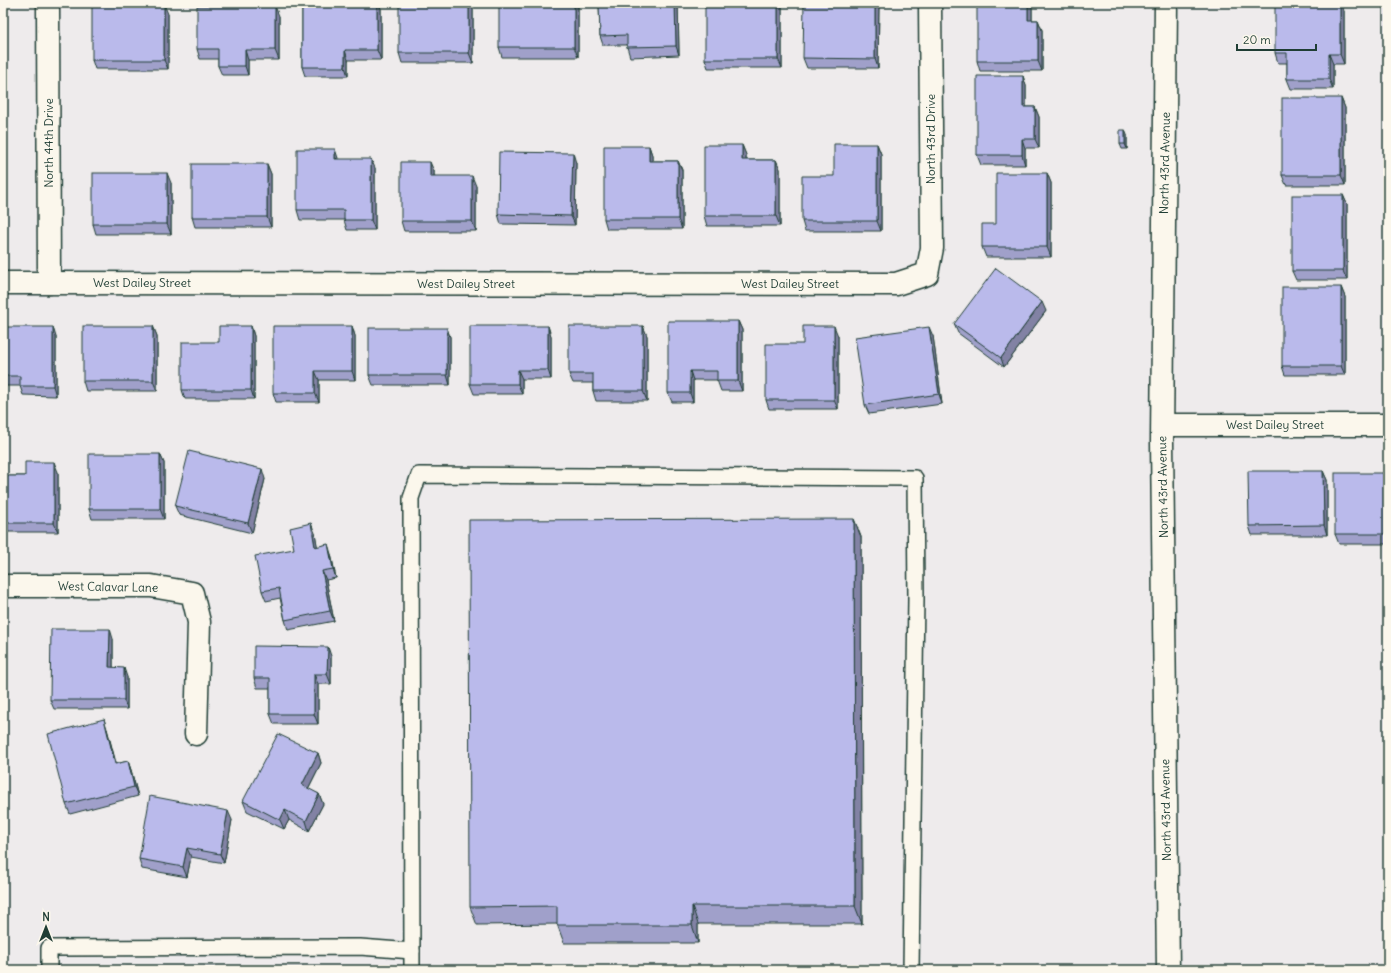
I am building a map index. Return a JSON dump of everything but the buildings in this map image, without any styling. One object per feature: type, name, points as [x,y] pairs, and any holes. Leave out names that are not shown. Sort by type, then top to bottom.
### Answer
[{"type":"street","name":"North 44th Drive","points":[[48,3],[49,283]]},
{"type":"street","name":"North 43rd Drive","points":[[927,274],[932,248],[930,3]]},
{"type":"street","name":"North 43rd Avenue","points":[[1166,3],[1162,425],[1168,970]]},
{"type":"street","name":"West Dailey Street","points":[[3,283],[896,284],[927,274]]},
{"type":"street","name":"West Dailey Street","points":[[1162,425],[1388,425]]},
{"type":"street","name":"West Calavar Lane","points":[[3,586],[151,586],[192,593],[199,622],[196,734]]},
{"type":"lane","points":[[412,970],[411,498],[419,475],[915,478],[916,598],[911,970]]},
{"type":"lane","points":[[49,970],[49,948],[360,947],[412,951]]}]
